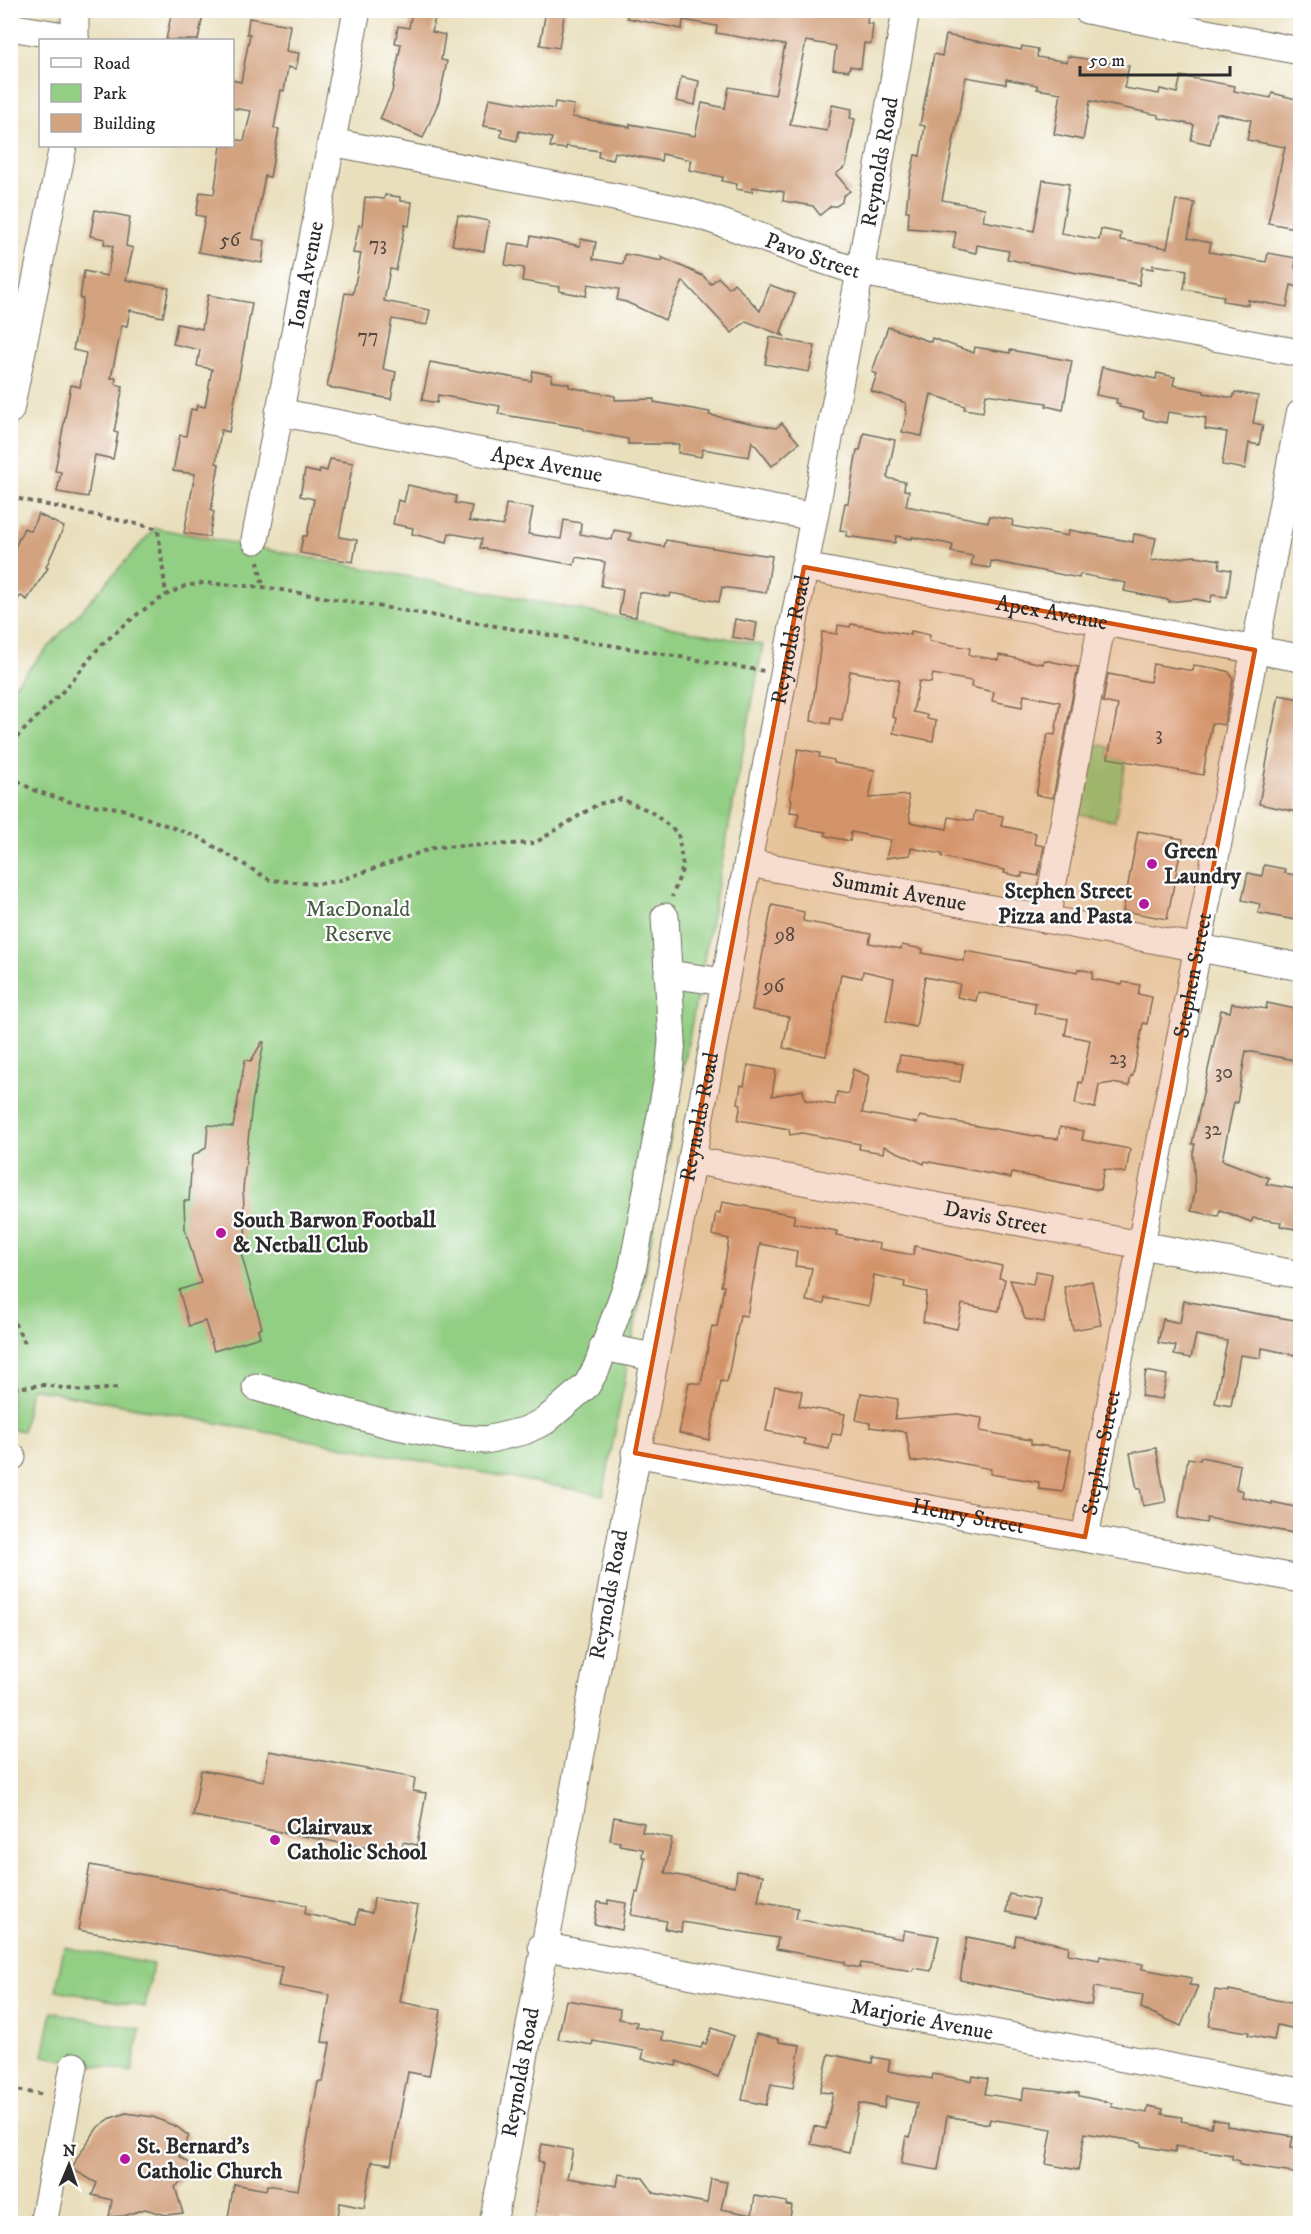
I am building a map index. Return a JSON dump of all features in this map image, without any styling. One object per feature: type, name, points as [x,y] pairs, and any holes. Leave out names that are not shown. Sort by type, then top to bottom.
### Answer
[{"type":"street","points":[[10,27],[75,39],[75,10]]},
{"type":"street","name":"Iona Avenue","points":[[255,540],[357,10]]},
{"type":"street","name":"Reynolds Road","points":[[493,2223],[542,1946],[653,1357],[861,272],[906,10]]},
{"type":"street","points":[[1087,10],[1300,51]]},
{"type":"street","name":"Pavo Street","points":[[331,142],[681,210],[719,221],[800,254],[861,272],[1300,353]]},
{"type":"street","points":[[10,410],[63,147]]},
{"type":"street","name":"Apex Avenue","points":[[279,412],[814,517]]},
{"type":"street","name":"Stephen Street","points":[[1085,1537],[1300,414]]},
{"type":"street","name":"Apex Avenue","points":[[804,567],[1300,658]]},
{"type":"street","points":[[1046,919],[1102,622]]},
{"type":"street","name":"Summit Avenue","points":[[748,863],[1300,968]]},
{"type":"street","points":[[256,1386],[388,1424],[456,1438],[486,1440],[524,1431],[545,1421],[587,1385],[597,1366],[635,1256],[669,1072],[672,1041],[665,917]]},
{"type":"street","points":[[668,974],[725,982]]},
{"type":"street","name":"Davis Street","points":[[691,1160],[1300,1275]]},
{"type":"street","points":[[603,1347],[653,1357]]},
{"type":"street","name":"Henry Street","points":[[635,1453],[1300,1579]]},
{"type":"street","name":"Marjorie Avenue","points":[[542,1946],[1300,2092]]},
{"type":"street","points":[[43,2223],[74,2066]]},
{"type":"path","points":[[10,497],[155,528],[158,530],[166,595]]},
{"type":"path","points":[[10,744],[67,687],[101,645],[139,613],[166,595],[185,586],[204,583],[263,587],[745,669],[784,672]]},
{"type":"path","points":[[10,776],[33,790],[74,803],[119,808],[198,837],[270,880],[316,884],[338,881],[436,847],[535,843],[597,804],[621,799],[651,811],[678,833],[683,867],[665,917]]},
{"type":"path","points":[[10,1315],[25,1343]]},
{"type":"path","points":[[14,1388],[44,1385],[83,1391],[118,1388]]},
{"type":"path","points":[[10,2089],[52,2096]]},
{"type":"highlighted area","points":[[804,567],[1255,650],[1085,1537],[635,1453]]},
{"type":"green space","name":"MacDonald Reserve","points":[[155,528],[763,645],[603,1495],[30,1388],[23,1431],[11,1429],[11,689]]},
{"type":"green space","points":[[1092,743],[1110,747],[1108,758],[1126,761],[1115,821],[1078,814]]},
{"type":"green space","points":[[64,1947],[153,1964],[145,2007],[56,1990]]},
{"type":"green space","points":[[52,2012],[140,2029],[132,2072],[43,2056]]},
{"type":"building","points":[[172,10],[204,10],[198,39],[166,39]]},
{"type":"building","points":[[412,10],[436,13],[432,32],[445,35],[441,60],[447,61],[439,101],[423,138],[380,119],[392,92],[401,44],[395,43],[398,26],[409,28]]},
{"type":"building","points":[[546,10],[565,10],[559,48],[540,45]]},
{"type":"building","points":[[628,10],[835,10],[868,14],[867,23],[873,24],[871,44],[864,43],[861,68],[850,66],[849,71],[833,69],[836,46],[806,41],[793,101],[795,101],[790,125],[827,131],[832,105],[852,109],[850,118],[855,119],[846,166],[836,174],[850,191],[843,196],[842,202],[831,206],[820,215],[813,206],[783,201],[784,192],[753,187],[752,192],[736,189],[737,184],[722,181],[723,177],[689,170],[691,160],[662,154],[661,161],[615,152],[613,160],[598,157],[599,151],[566,146],[566,149],[550,147],[552,138],[519,131],[517,141],[501,137],[502,129],[483,126],[489,98],[554,109],[555,102],[574,105],[572,117],[630,127],[630,124],[695,136],[702,103],[725,108],[729,87],[775,95],[785,45],[716,33],[717,26],[683,20],[682,29],[627,18]]},
{"type":"building","points":[[249,18],[290,25],[286,51],[299,53],[296,69],[288,67],[284,91],[281,90],[274,128],[279,129],[270,177],[265,176],[253,239],[265,241],[262,263],[198,252],[205,217],[196,215],[200,192],[214,194],[221,147],[234,147],[234,139],[244,141],[251,111],[234,108],[234,80],[241,82],[250,34],[247,34]]},
{"type":"building","points":[[946,35],[1021,50],[1022,46],[1038,49],[1037,57],[1067,62],[1068,56],[1129,66],[1124,88],[1159,94],[1160,89],[1177,93],[1181,76],[1235,86],[1234,91],[1271,98],[1272,93],[1300,100],[1300,229],[1268,223],[1285,147],[1247,140],[1251,120],[1217,113],[1210,144],[1191,140],[1194,125],[1159,118],[1159,115],[1090,101],[1083,140],[1054,134],[1061,93],[1037,89],[1037,85],[1006,79],[1006,84],[966,77],[942,200],[985,208],[983,221],[1034,231],[1043,180],[1069,184],[1061,233],[1099,240],[1101,229],[1121,233],[1120,240],[1167,248],[1176,200],[1195,203],[1188,238],[1211,243],[1209,252],[1266,262],[1268,253],[1296,258],[1295,268],[1300,269],[1298,287],[1291,285],[1287,307],[1248,300],[1248,305],[1223,301],[1224,296],[1184,289],[1187,270],[1153,265],[1153,269],[1142,267],[1139,285],[1007,259],[1009,251],[977,245],[976,253],[953,248],[956,232],[908,228],[909,211],[906,211],[909,183],[915,155],[920,156],[925,126],[920,125],[926,94],[934,54],[942,56]]},
{"type":"building","points":[[681,77],[699,81],[695,105],[676,101]]},
{"type":"building","points":[[385,195],[400,197],[400,201],[412,202],[409,226],[405,225],[396,270],[390,269],[384,301],[430,310],[427,325],[392,319],[383,369],[396,372],[391,399],[327,387],[345,293],[353,294],[361,254],[353,253],[359,225],[362,226],[365,197],[384,199]]},
{"type":"building","points":[[95,210],[130,217],[126,246],[133,248],[126,280],[169,288],[163,317],[130,310],[127,326],[122,325],[111,378],[116,378],[115,384],[123,386],[114,432],[118,433],[113,459],[95,455],[88,497],[57,492],[61,472],[55,471],[71,385],[80,387],[86,353],[73,350],[83,299],[80,299],[84,271],[107,276],[113,246],[104,244],[105,239],[90,236]]},
{"type":"building","points":[[458,215],[489,221],[484,251],[452,245]]},
{"type":"building","points":[[531,236],[580,246],[581,239],[596,242],[593,259],[623,264],[625,254],[663,261],[661,257],[703,276],[711,284],[718,277],[729,288],[734,283],[760,311],[770,285],[795,294],[781,332],[784,336],[746,321],[732,333],[683,281],[665,320],[617,300],[619,289],[588,284],[586,296],[559,291],[560,287],[522,281],[524,268],[505,265],[509,243],[529,246]]},
{"type":"building","points":[[208,295],[252,303],[229,432],[221,430],[216,463],[219,464],[211,511],[214,512],[209,537],[184,533],[195,474],[173,471],[180,435],[186,436],[191,409],[196,410],[197,405],[205,407],[212,369],[197,366],[200,350],[173,344],[177,324],[202,329]]},
{"type":"building","points":[[888,327],[931,342],[932,338],[974,353],[975,347],[1010,353],[1010,350],[1072,361],[1063,410],[1046,406],[1047,403],[986,394],[983,412],[964,409],[965,406],[931,394],[922,436],[902,432],[907,411],[905,410],[906,403],[871,391],[877,374],[872,372]]},
{"type":"building","points":[[770,337],[815,346],[809,372],[765,364]]},
{"type":"building","points":[[430,362],[531,381],[533,371],[552,375],[551,381],[569,384],[569,387],[615,396],[615,400],[654,399],[654,402],[710,412],[709,415],[776,428],[782,423],[799,443],[772,466],[752,441],[749,457],[703,449],[701,457],[678,453],[679,444],[628,444],[628,439],[583,430],[583,428],[498,414],[500,406],[438,395],[437,403],[422,400]]},
{"type":"building","points":[[1102,367],[1156,379],[1157,373],[1175,377],[1173,385],[1204,391],[1204,393],[1233,398],[1235,392],[1258,396],[1253,423],[1263,425],[1259,445],[1249,443],[1245,469],[1222,465],[1227,432],[1205,429],[1206,418],[1168,412],[1166,423],[1143,418],[1144,412],[1119,407],[1120,404],[1116,403],[1117,399],[1096,395]]},
{"type":"building","points":[[864,433],[895,440],[887,478],[905,482],[904,490],[909,491],[906,506],[988,522],[990,516],[1013,520],[1012,526],[1068,536],[1069,530],[1133,542],[1134,534],[1156,538],[1151,561],[1195,556],[1220,560],[1219,568],[1231,570],[1227,597],[1212,595],[1210,602],[1196,599],[1169,602],[1169,600],[1124,591],[1126,583],[1080,574],[1079,578],[991,561],[990,568],[971,565],[973,556],[951,552],[953,545],[944,543],[912,537],[912,539],[896,536],[895,543],[846,536],[847,531],[840,530],[845,503],[848,503],[857,450],[860,450]]},
{"type":"building","points":[[330,459],[353,463],[339,537],[357,540],[353,562],[300,553],[303,536],[307,536],[314,499],[300,496],[305,470],[319,473],[320,469],[327,471]]},
{"type":"building","points":[[408,485],[456,496],[455,503],[472,506],[469,521],[503,526],[506,504],[533,508],[528,534],[561,539],[564,520],[581,523],[580,534],[612,540],[614,530],[631,533],[629,540],[664,547],[666,540],[772,556],[766,593],[722,587],[719,602],[671,593],[670,597],[639,592],[636,617],[619,614],[623,590],[601,586],[605,562],[576,557],[574,565],[480,548],[482,539],[449,533],[447,542],[412,534],[413,528],[393,524],[398,500],[404,502]]},
{"type":"building","points":[[38,514],[64,527],[46,567],[48,568],[27,600],[21,596],[10,607],[10,558],[24,528],[31,531]]},
{"type":"building","points":[[735,619],[757,623],[754,641],[732,637]]},
{"type":"building","points":[[851,624],[911,635],[911,631],[930,635],[929,641],[970,648],[969,655],[999,660],[999,655],[1043,664],[1044,660],[1078,667],[1053,798],[1036,795],[1048,734],[1055,735],[1060,702],[1024,695],[1022,707],[992,701],[994,692],[971,687],[972,681],[933,674],[931,683],[919,681],[913,712],[927,715],[927,719],[936,721],[933,741],[893,733],[896,718],[892,717],[899,680],[850,671],[842,720],[831,718],[830,724],[811,721],[822,632],[837,634],[838,625],[850,627]]},
{"type":"building","points":[[1153,664],[1193,671],[1194,665],[1219,669],[1229,672],[1233,679],[1224,725],[1212,723],[1203,775],[1108,758],[1118,705],[1103,702],[1108,674],[1150,682]]},
{"type":"building","points":[[1279,695],[1300,699],[1300,794],[1297,812],[1259,804]]},
{"type":"building","points":[[798,749],[820,753],[819,757],[834,760],[834,763],[875,770],[869,798],[908,795],[910,822],[947,829],[949,817],[973,821],[975,811],[1003,816],[1001,826],[1036,833],[1034,844],[1044,846],[1038,876],[1022,873],[1022,877],[1004,873],[1005,870],[911,848],[910,855],[886,858],[891,840],[851,832],[850,841],[830,837],[825,835],[826,832],[796,827],[799,813],[790,812],[792,800],[790,799]]},
{"type":"building","points":[[1138,831],[1183,839],[1167,919],[1123,911]]},
{"type":"building","points":[[1264,865],[1285,869],[1284,873],[1300,876],[1300,913],[1297,912],[1296,920],[1258,913],[1260,904],[1242,900],[1248,873],[1262,876]]},
{"type":"building","points":[[772,905],[804,912],[803,921],[871,934],[869,943],[901,949],[902,945],[923,949],[922,953],[964,961],[966,951],[1077,972],[1078,969],[1093,972],[1092,979],[1122,985],[1123,982],[1140,985],[1138,994],[1152,997],[1147,1024],[1143,1023],[1129,1086],[1112,1083],[1099,1085],[1095,1108],[1075,1104],[1079,1082],[1082,1083],[1090,1040],[1065,1035],[1068,1019],[1034,1013],[1036,1003],[978,992],[976,1001],[957,997],[960,984],[925,977],[916,1027],[886,1021],[894,978],[863,971],[862,978],[841,974],[826,1056],[783,1048],[789,1017],[752,1010]]},
{"type":"building","points":[[1232,1003],[1266,1009],[1267,1003],[1300,1010],[1300,1061],[1246,1051],[1237,1103],[1234,1102],[1222,1160],[1269,1178],[1266,1184],[1300,1190],[1300,1213],[1298,1212],[1295,1229],[1280,1226],[1281,1222],[1253,1218],[1251,1222],[1220,1210],[1218,1216],[1191,1211],[1195,1191],[1193,1153],[1195,1144],[1192,1144],[1221,1010],[1230,1012]]},
{"type":"building","name":"South Barwon Football & Netball Club","points":[[264,1042],[252,1103],[243,1189],[246,1242],[237,1239],[262,1328],[258,1329],[260,1337],[214,1351],[205,1321],[189,1326],[179,1290],[201,1283],[185,1229],[184,1201],[189,1201],[192,1156],[206,1148],[208,1125],[233,1127],[245,1060],[251,1061]]},
{"type":"building","points":[[900,1055],[963,1064],[960,1082],[897,1071]]},
{"type":"building","points":[[748,1065],[776,1070],[772,1096],[803,1090],[805,1100],[835,1105],[837,1092],[848,1094],[853,1069],[869,1076],[862,1113],[917,1123],[920,1116],[1058,1139],[1060,1127],[1084,1131],[1082,1140],[1130,1149],[1126,1173],[1104,1169],[1100,1190],[1012,1173],[1011,1178],[925,1161],[924,1164],[884,1146],[883,1153],[859,1149],[860,1144],[802,1133],[790,1135],[789,1129],[738,1120],[741,1085],[744,1086]]},
{"type":"building","points":[[722,1202],[795,1215],[793,1223],[837,1231],[836,1235],[880,1244],[879,1249],[913,1255],[915,1246],[1002,1266],[999,1278],[1005,1279],[999,1311],[962,1304],[957,1329],[923,1322],[927,1292],[904,1287],[905,1282],[874,1275],[869,1306],[825,1298],[824,1304],[806,1301],[812,1268],[795,1266],[797,1251],[760,1244],[747,1316],[740,1315],[727,1382],[721,1381],[709,1440],[679,1433],[689,1382],[701,1384],[712,1326],[717,1327],[729,1239],[712,1235],[716,1212],[720,1213]]},
{"type":"building","points":[[1036,1271],[1052,1274],[1044,1322],[1025,1319],[1010,1280],[1033,1284]]},
{"type":"building","points":[[1092,1281],[1101,1325],[1073,1330],[1064,1287]]},
{"type":"building","points":[[1184,1301],[1300,1321],[1300,1356],[1262,1348],[1261,1358],[1240,1355],[1231,1406],[1215,1403],[1227,1341],[1196,1335],[1191,1358],[1174,1355],[1176,1346],[1158,1343],[1163,1319],[1180,1323]]},
{"type":"building","points":[[1146,1371],[1167,1375],[1162,1399],[1141,1396]]},
{"type":"building","points":[[775,1386],[802,1391],[799,1406],[845,1414],[841,1435],[832,1434],[829,1449],[804,1444],[805,1439],[766,1431]]},
{"type":"building","points":[[861,1393],[898,1399],[895,1419],[958,1414],[982,1418],[980,1431],[1031,1440],[1031,1444],[1071,1450],[1063,1492],[1039,1489],[1039,1482],[990,1474],[991,1469],[939,1459],[911,1462],[906,1432],[870,1427],[870,1423],[856,1420]]},
{"type":"building","points":[[1156,1448],[1166,1502],[1143,1506],[1130,1453]]},
{"type":"building","points":[[1201,1457],[1240,1465],[1236,1489],[1243,1491],[1242,1497],[1300,1508],[1300,1534],[1207,1518],[1206,1523],[1178,1518],[1188,1458],[1200,1460]]},
{"type":"building","points":[[269,1751],[415,1778],[413,1791],[426,1793],[417,1845],[403,1842],[401,1854],[193,1816],[201,1770],[264,1781]]},
{"type":"building","points":[[614,1817],[644,1823],[642,1832],[672,1838],[665,1873],[735,1886],[737,1871],[763,1875],[758,1901],[798,1908],[796,1919],[902,1939],[904,1930],[939,1936],[931,1971],[914,1968],[913,1971],[861,1963],[860,1968],[845,1965],[845,1962],[776,1949],[778,1938],[682,1922],[681,1932],[665,1929],[667,1921],[631,1915],[645,1858],[642,1857],[643,1849],[619,1845],[620,1842],[610,1840]]},
{"type":"building","points":[[90,1865],[306,1905],[305,1914],[356,1924],[358,1910],[372,1913],[374,1898],[418,1906],[400,2002],[441,2010],[429,2076],[408,2072],[391,2164],[372,2161],[364,2208],[340,2203],[337,2223],[227,2223],[234,2184],[266,2190],[267,2185],[298,2190],[318,2082],[323,2082],[330,2043],[322,2042],[330,1995],[278,1986],[282,1967],[78,1930]]},
{"type":"building","points":[[1009,1894],[1038,1900],[1034,1918],[1006,1912]]},
{"type":"building","points":[[608,1900],[626,1903],[622,1930],[594,1924],[598,1902],[608,1904]]},
{"type":"building","points":[[1016,1935],[1069,1946],[1068,1954],[1099,1960],[1100,1956],[1143,1964],[1142,1969],[1192,1978],[1189,1985],[1198,1986],[1181,2026],[1141,2008],[1143,1995],[1094,1987],[1091,2005],[960,1980],[967,1937],[1014,1946]]},
{"type":"building","points":[[1215,1990],[1229,1992],[1229,1990],[1300,2005],[1300,2030],[1277,2025],[1274,2040],[1248,2035],[1249,2032],[1209,2026]]},
{"type":"building","points":[[566,2000],[620,2009],[619,2019],[637,2022],[636,2027],[663,2032],[662,2040],[701,2048],[703,2043],[706,2044],[712,2028],[734,2036],[718,2077],[677,2061],[676,2066],[642,2059],[644,2050],[593,2041],[592,2045],[558,2039]]},
{"type":"building","points":[[756,2034],[779,2039],[779,2042],[800,2045],[793,2088],[771,2084],[766,2105],[742,2100]]},
{"type":"building","points":[[829,2054],[872,2063],[873,2057],[890,2060],[888,2071],[932,2079],[933,2074],[972,2081],[973,2076],[988,2079],[985,2094],[1022,2100],[1024,2087],[1079,2093],[1079,2096],[1112,2103],[1111,2107],[1147,2113],[1148,2106],[1163,2109],[1162,2114],[1182,2117],[1181,2121],[1211,2127],[1213,2119],[1227,2122],[1227,2126],[1293,2136],[1291,2147],[1300,2149],[1300,2174],[1240,2165],[1240,2161],[1232,2159],[1232,2155],[1176,2146],[1175,2152],[1141,2146],[1141,2142],[1085,2133],[1078,2170],[1046,2164],[1052,2129],[990,2119],[989,2124],[947,2116],[938,2170],[901,2164],[906,2136],[910,2137],[917,2103],[886,2097],[884,2108],[859,2103],[849,2152],[811,2144],[814,2126],[826,2129],[833,2093],[820,2092]]},
{"type":"building","points":[[126,2113],[153,2117],[177,2127],[189,2136],[179,2156],[198,2169],[175,2187],[183,2213],[166,2215],[145,2209],[124,2216],[109,2217],[112,2200],[92,2195],[97,2183],[72,2169],[98,2127],[111,2118]]},
{"type":"building","points":[[542,2144],[573,2150],[567,2178],[617,2186],[619,2174],[643,2178],[654,2193],[707,2203],[711,2179],[727,2182],[721,2209],[752,2215],[755,2196],[787,2202],[786,2205],[792,2206],[789,2223],[605,2223],[560,2216],[559,2221],[535,2217],[543,2162],[538,2161]]},
{"type":"place","name":"Green Laundry","points":[[1152,864]]},
{"type":"place","name":"Stephen Street Pizza and Pasta","points":[[1144,904]]},
{"type":"place","name":"South Barwon Football & Netball Club","points":[[221,1233]]},
{"type":"place","name":"Clairvaux Catholic School","points":[[275,1840]]},
{"type":"place","name":"St. Bernard's Catholic Church","points":[[125,2159]]}]
